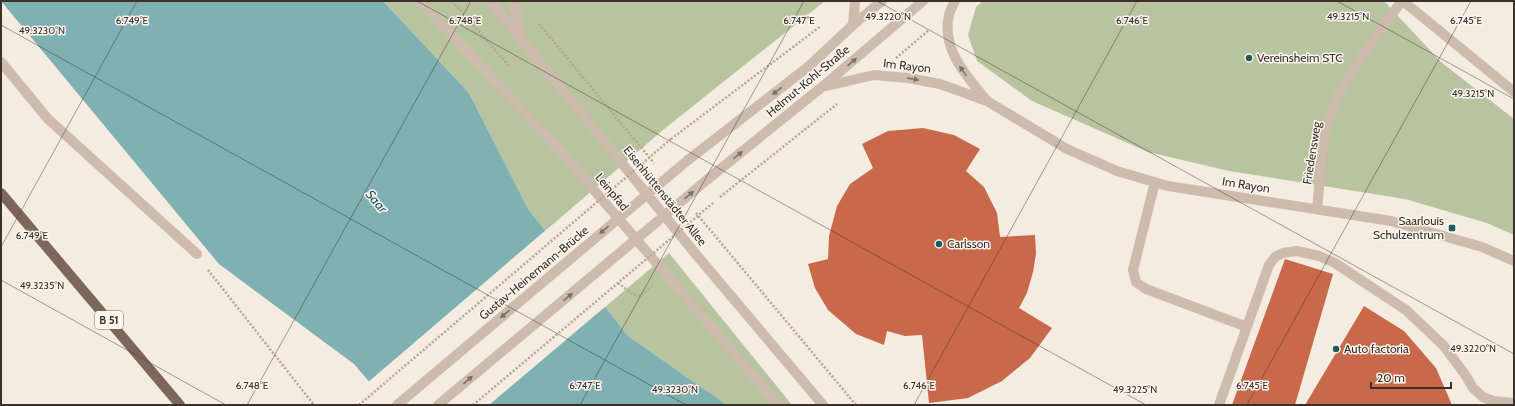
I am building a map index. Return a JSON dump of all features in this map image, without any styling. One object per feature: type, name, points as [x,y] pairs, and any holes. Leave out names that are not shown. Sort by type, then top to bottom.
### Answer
[{"type":"main road","name":"B 51","points":[[1,193],[180,405]]},
{"type":"street","name":"Leinpfad","points":[[420,1],[564,155],[778,405]]},
{"type":"street","name":"Eisenhüttenstädter Allee","points":[[490,1],[694,252],[823,405]]},
{"type":"street","points":[[514,1],[523,42]]},
{"type":"street","points":[[853,25],[855,1]]},
{"type":"street","name":"Helmut-Kohl-Straße","points":[[688,160],[808,67],[853,25],[882,1]]},
{"type":"street","name":"Helmut-Kohl-Straße","points":[[438,405],[924,1]]},
{"type":"street","name":"Im Rayon","points":[[955,1],[949,14],[947,35],[951,49],[961,69],[988,101]]},
{"type":"street","name":"Friedensweg","points":[[1317,209],[1326,129],[1337,100],[1354,68],[1372,40],[1403,1],[1514,92]]},
{"type":"street","points":[[1,62],[48,119],[197,254]]},
{"type":"street","name":"Im Rayon","points":[[822,87],[874,75],[908,78],[940,84],[988,101],[1067,149],[1117,171],[1168,186],[1391,221],[1482,247],[1514,261]]},
{"type":"street","name":"Gustav-Heinemann-Brücke","points":[[397,405],[688,160]]},
{"type":"street","points":[[1155,182],[1133,270],[1136,282],[1146,289],[1247,327]]},
{"type":"street","points":[[1219,405],[1269,265],[1276,257],[1283,253],[1297,251],[1319,256],[1335,263],[1406,310],[1444,346],[1474,388],[1483,397],[1493,401],[1514,403]]},
{"type":"path","points":[[874,75],[949,14]]},
{"type":"path","points":[[358,405],[671,139],[823,25]]},
{"type":"path","points":[[720,197],[837,104]]},
{"type":"path","points":[[473,405],[714,202]]},
{"type":"path","points":[[197,254],[314,405]]},
{"type":"path","points":[[618,283],[634,295],[640,296],[666,275]]},
{"type":"green space","points":[[383,1],[825,1],[663,130],[545,231],[528,209],[469,93]]},
{"type":"green space","points":[[983,1],[1384,1],[1441,62],[1514,119],[1514,235],[1487,223],[1405,199],[1229,171],[1148,152],[1032,101],[977,61],[968,35],[976,7]]},
{"type":"green space","points":[[669,253],[792,405],[727,405],[628,336],[605,307]]},
{"type":"water","name":"Saar","points":[[1,1],[383,1],[469,93],[528,209],[628,336],[727,405],[389,405],[354,364],[219,264]]},
{"type":"pier","points":[[547,229],[606,306],[489,405],[386,405],[367,383]]},
{"type":"building","points":[[923,128],[954,135],[980,149],[966,171],[984,187],[997,213],[1000,237],[1035,235],[1036,254],[1033,272],[1027,293],[1019,308],[1052,328],[1030,358],[1002,381],[968,398],[929,403],[922,335],[905,336],[887,331],[884,345],[856,334],[828,310],[815,288],[808,264],[828,259],[829,236],[837,206],[850,184],[873,168],[862,144],[888,131]]},
{"type":"building","points":[[1285,259],[1333,274],[1295,405],[1232,405]]},
{"type":"building","points":[[1364,306],[1404,331],[1436,368],[1452,405],[1305,405]]},
{"type":"place","name":"Vereinsheim STC","points":[[1249,58]]},
{"type":"place","name":"Saarlouis Schulzentrum","points":[[1452,228]]},
{"type":"place","name":"Carlsson","points":[[939,244]]},
{"type":"place","name":"Auto factoria","points":[[1336,349]]}]
